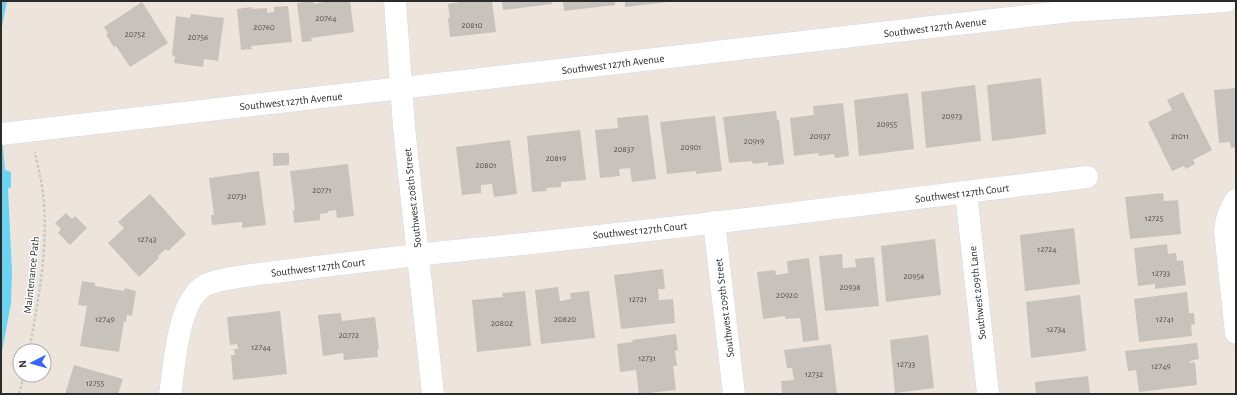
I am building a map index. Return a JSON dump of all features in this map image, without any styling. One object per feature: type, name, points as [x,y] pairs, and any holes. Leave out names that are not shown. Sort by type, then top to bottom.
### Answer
[{"type":"street","name":"Southwest 208th Street","points":[[395,1],[404,127],[433,394]]},
{"type":"street","name":"Southwest 127th Avenue","points":[[4,133],[1071,12],[1226,1]]},
{"type":"street","name":"Southwest 127th Court","points":[[170,394],[179,333],[186,308],[195,293],[206,285],[233,278],[1087,177]]},
{"type":"street","name":"Southwest 209th Lane","points":[[966,192],[988,394]]},
{"type":"street","points":[[1236,200],[1231,206],[1226,219],[1225,231],[1236,333]]},
{"type":"street","name":"Southwest 209th Street","points":[[714,222],[734,394]]},
{"type":"path","name":"Maintenance Path","points":[[29,343],[44,259],[45,222],[42,186],[30,130]]},
{"type":"path","points":[[19,394],[22,383]]},
{"type":"water","points":[[1,1],[7,1],[1,32]]},
{"type":"water","points":[[1,126],[5,170],[11,172],[11,187],[8,189],[12,272],[11,303],[1,357]]},
{"type":"building","points":[[313,1],[314,4],[329,1],[350,1],[354,32],[311,38],[312,41],[302,42],[297,3]]},
{"type":"building","points":[[466,1],[492,1],[496,32],[450,37],[448,4]]},
{"type":"building","points":[[502,1],[552,1],[552,4],[503,10]]},
{"type":"building","points":[[563,1],[615,1],[615,5],[564,11]]},
{"type":"building","points":[[625,1],[668,1],[668,2],[625,7]]},
{"type":"building","points":[[142,2],[168,43],[130,67],[116,46],[114,47],[106,35],[108,34],[104,27]]},
{"type":"building","points":[[288,6],[292,42],[251,46],[252,49],[241,50],[237,9],[252,7],[252,9],[267,8],[267,13],[274,12],[274,7]]},
{"type":"building","points":[[191,14],[224,18],[218,61],[204,59],[203,67],[174,63],[175,56],[172,55],[176,16],[190,18]]},
{"type":"building","points":[[1041,78],[1046,134],[992,141],[987,85]]},
{"type":"building","points":[[975,85],[981,141],[926,148],[921,92]]},
{"type":"building","points":[[1236,88],[1236,147],[1231,148],[1230,142],[1219,143],[1214,90]]},
{"type":"building","points":[[1183,92],[1212,150],[1193,160],[1195,164],[1186,169],[1184,166],[1172,171],[1148,122],[1172,110],[1167,100]]},
{"type":"building","points":[[908,93],[914,149],[859,156],[854,100]]},
{"type":"building","points":[[843,103],[849,156],[835,158],[834,154],[819,156],[818,153],[794,156],[790,118],[814,115],[813,106]]},
{"type":"building","points":[[776,111],[777,120],[779,120],[784,164],[768,166],[768,162],[753,164],[752,161],[729,163],[723,117]]},
{"type":"building","points":[[648,115],[656,179],[632,182],[630,168],[619,169],[620,176],[600,178],[595,130],[618,128],[617,118]]},
{"type":"building","points":[[715,116],[722,171],[696,174],[696,171],[667,174],[660,122]]},
{"type":"building","points":[[580,130],[586,180],[561,182],[561,187],[546,188],[547,191],[532,192],[527,136]]},
{"type":"building","points":[[510,140],[517,194],[494,197],[492,184],[481,185],[481,193],[462,195],[456,147]]},
{"type":"building","points":[[273,153],[289,153],[289,165],[273,166]]},
{"type":"building","points":[[348,164],[354,216],[337,218],[336,210],[320,214],[320,220],[294,223],[293,210],[295,210],[290,171]]},
{"type":"building","points":[[259,171],[266,225],[242,228],[242,222],[212,225],[211,215],[214,215],[209,178]]},
{"type":"building","points":[[1163,193],[1164,201],[1178,200],[1181,234],[1130,239],[1125,197]]},
{"type":"building","points":[[150,194],[186,234],[168,251],[166,249],[158,256],[159,258],[139,277],[108,243],[124,228],[118,222]]},
{"type":"building","points":[[66,213],[72,219],[75,216],[87,228],[70,245],[58,233],[61,229],[55,223]]},
{"type":"building","points":[[1074,228],[1080,284],[1025,291],[1020,235]]},
{"type":"building","points":[[935,239],[941,295],[886,302],[881,246]]},
{"type":"building","points":[[1167,244],[1168,254],[1176,253],[1177,261],[1183,260],[1186,285],[1155,289],[1155,284],[1138,286],[1134,248]]},
{"type":"building","points":[[842,254],[843,268],[856,267],[855,259],[874,257],[879,306],[825,311],[819,256]]},
{"type":"building","points":[[809,258],[819,340],[803,342],[800,318],[785,319],[785,316],[763,319],[757,272],[775,270],[776,275],[788,273],[787,261]]},
{"type":"building","points":[[663,269],[665,289],[658,289],[659,300],[673,299],[675,323],[621,329],[614,275]]},
{"type":"building","points":[[82,281],[95,283],[95,286],[124,291],[125,288],[136,291],[132,316],[127,315],[126,322],[124,321],[119,352],[80,346],[87,306],[78,305]]},
{"type":"building","points":[[558,287],[560,301],[571,299],[570,293],[589,291],[595,338],[541,344],[535,290]]},
{"type":"building","points":[[525,291],[531,346],[477,352],[472,300],[503,297],[502,293]]},
{"type":"building","points":[[1187,292],[1189,313],[1194,313],[1195,324],[1191,325],[1192,336],[1139,342],[1134,299]]},
{"type":"building","points":[[1080,295],[1086,351],[1031,358],[1026,302]]},
{"type":"building","points":[[280,311],[287,374],[233,380],[231,355],[235,355],[234,349],[238,349],[237,344],[230,345],[227,317]]},
{"type":"building","points":[[341,313],[342,321],[375,317],[379,349],[377,350],[378,357],[344,360],[343,353],[323,356],[318,315]]},
{"type":"building","points":[[676,334],[678,350],[675,351],[677,366],[673,366],[676,390],[639,394],[636,370],[620,372],[617,344],[633,342],[632,340]]},
{"type":"building","points":[[928,335],[934,388],[895,393],[890,340]]},
{"type":"building","points":[[1197,343],[1199,359],[1190,361],[1190,363],[1195,362],[1197,385],[1139,392],[1136,370],[1128,371],[1125,351]]},
{"type":"building","points":[[831,344],[837,394],[782,394],[781,381],[794,380],[792,368],[787,368],[784,350]]},
{"type":"building","points":[[74,365],[123,379],[118,394],[65,394]]},
{"type":"building","points":[[1088,376],[1090,394],[1036,394],[1035,382]]}]
